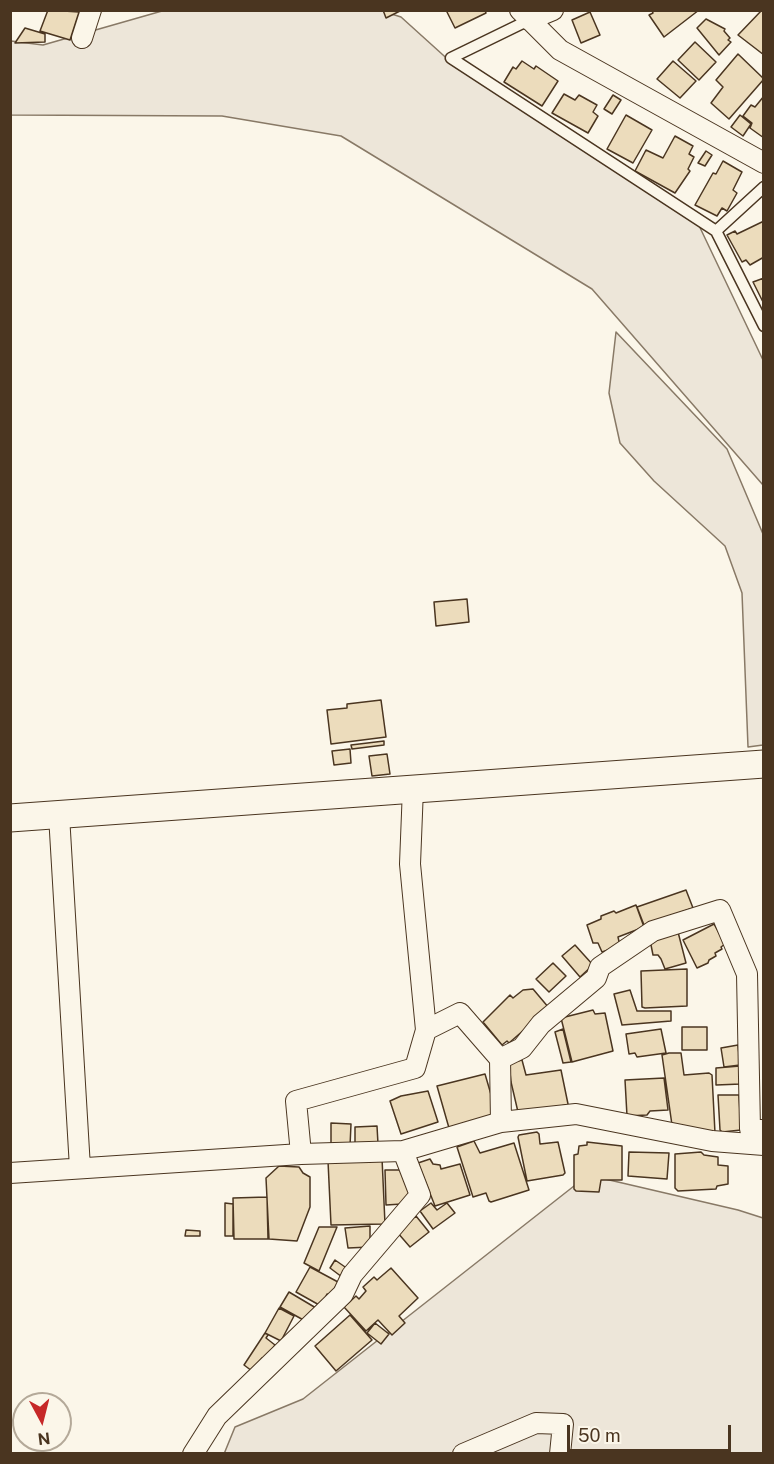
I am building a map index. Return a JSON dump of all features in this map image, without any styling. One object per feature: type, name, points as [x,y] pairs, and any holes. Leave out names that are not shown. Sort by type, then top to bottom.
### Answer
[{"type":"street","points":[[82,38],[91,10]]},
{"type":"street","points":[[525,15],[553,10]]},
{"type":"street","points":[[525,15],[561,50],[764,163]]},
{"type":"street","points":[[10,818],[764,764]]},
{"type":"street","points":[[301,1154],[296,1101],[415,1068],[426,1030],[410,864],[413,788]]},
{"type":"street","points":[[59,814],[80,1168]]},
{"type":"street","points":[[500,1059],[522,1048],[541,1024],[596,978],[600,967],[653,931],[720,910],[747,974],[750,1129],[762,1140]]},
{"type":"street","points":[[426,1030],[460,1012],[500,1059],[501,1122]]},
{"type":"street","points":[[762,1140],[764,1111]]},
{"type":"street","points":[[10,1173],[301,1154],[404,1151],[501,1122],[576,1114],[712,1141],[762,1140]]},
{"type":"street","points":[[193,1454],[217,1416],[343,1294],[352,1275],[420,1195],[404,1151]]},
{"type":"street","points":[[464,1454],[536,1423],[563,1424],[560,1454]]},
{"type":"lane","points":[[525,15],[451,58],[716,231],[764,326]]},
{"type":"lane","points":[[716,231],[764,187]]},
{"type":"shaded area","points":[[379,10],[401,17],[453,64],[694,215],[763,360],[763,485],[592,289],[341,136],[222,116],[11,115],[11,41],[43,45],[162,11]]},
{"type":"shaded area","points":[[616,332],[727,449],[763,534],[763,745],[748,747],[742,593],[725,546],[654,481],[620,443],[609,393]]},
{"type":"shaded area","points":[[588,1175],[738,1210],[763,1218],[763,1453],[224,1454],[235,1427],[303,1399]]},
{"type":"building","points":[[48,10],[79,12],[70,40],[40,31]]},
{"type":"building","points":[[383,10],[402,10],[386,18]]},
{"type":"building","points":[[446,10],[485,10],[486,13],[455,28]]},
{"type":"building","points":[[652,10],[699,10],[664,37],[649,15],[653,13]]},
{"type":"building","points":[[764,10],[764,55],[738,35]]},
{"type":"building","points":[[590,12],[600,35],[581,43],[572,20]]},
{"type":"building","points":[[706,19],[725,29],[724,31],[730,38],[728,40],[731,42],[719,55],[697,28]]},
{"type":"building","points":[[25,28],[45,34],[45,42],[15,43]]},
{"type":"building","points":[[695,42],[716,62],[699,80],[678,60]]},
{"type":"building","points":[[738,54],[764,79],[729,119],[711,103],[723,87],[716,80]]},
{"type":"building","points":[[522,61],[534,69],[536,66],[558,81],[542,106],[504,82],[513,67],[516,69]]},
{"type":"building","points":[[673,61],[696,81],[680,98],[657,79]]},
{"type":"building","points":[[564,94],[575,100],[579,95],[597,105],[593,112],[598,116],[588,133],[552,113]]},
{"type":"building","points":[[613,95],[621,100],[612,114],[604,109]]},
{"type":"building","points":[[764,96],[764,138],[750,128],[752,123],[743,116],[751,105],[755,107]]},
{"type":"building","points":[[626,115],[652,130],[633,163],[607,149]]},
{"type":"building","points":[[740,115],[751,124],[743,136],[731,127]]},
{"type":"building","points":[[675,136],[693,146],[689,154],[694,157],[688,169],[690,171],[675,193],[635,171],[646,150],[663,158]]},
{"type":"building","points":[[706,151],[712,155],[705,166],[698,163]]},
{"type":"building","points":[[723,161],[742,172],[733,190],[737,193],[727,211],[722,208],[717,216],[695,205],[713,173],[716,174]]},
{"type":"building","points":[[764,221],[764,257],[750,265],[746,260],[742,262],[727,235],[735,231],[737,234]]},
{"type":"building","points":[[764,278],[764,304],[753,282]]},
{"type":"building","points":[[467,599],[469,622],[436,626],[434,602]]},
{"type":"building","points":[[381,700],[386,737],[331,744],[327,710],[347,708],[347,704]]},
{"type":"building","points":[[384,741],[384,745],[352,749],[351,745]]},
{"type":"building","points":[[350,749],[351,763],[334,765],[332,751]]},
{"type":"building","points":[[387,754],[390,774],[372,776],[369,756]]},
{"type":"building","points":[[686,890],[693,908],[644,925],[637,907]]},
{"type":"building","points":[[636,905],[644,927],[618,937],[620,946],[602,952],[598,943],[593,943],[587,925],[601,919],[601,916]]},
{"type":"building","points":[[714,924],[725,944],[708,963],[697,968],[683,940]]},
{"type":"building","points":[[678,932],[686,963],[665,969],[658,955],[653,955],[650,940]]},
{"type":"building","points":[[575,945],[593,965],[580,977],[562,956]]},
{"type":"building","points":[[553,963],[566,976],[549,992],[536,979]]},
{"type":"building","points":[[687,969],[687,1006],[642,1007],[641,971]]},
{"type":"building","points":[[533,989],[549,1008],[509,1043],[507,1041],[502,1045],[483,1022],[510,995],[513,998],[523,990]]},
{"type":"building","points":[[630,990],[637,1011],[671,1011],[671,1021],[622,1025],[614,994]]},
{"type":"building","points":[[593,1010],[595,1014],[605,1013],[613,1051],[572,1062],[561,1018]]},
{"type":"building","points":[[682,1027],[707,1027],[707,1050],[682,1050]]},
{"type":"building","points":[[563,1029],[571,1062],[563,1063],[555,1032]]},
{"type":"building","points":[[661,1029],[666,1053],[637,1057],[635,1053],[629,1054],[626,1034]]},
{"type":"building","points":[[738,1045],[740,1065],[724,1067],[721,1048]]},
{"type":"building","points":[[681,1053],[684,1075],[709,1073],[712,1075],[715,1133],[672,1125],[662,1055]]},
{"type":"building","points":[[522,1060],[526,1075],[561,1070],[568,1104],[518,1112],[509,1063]]},
{"type":"building","points":[[740,1066],[741,1084],[716,1085],[716,1068]]},
{"type":"building","points":[[485,1074],[497,1115],[449,1128],[437,1086]]},
{"type":"building","points":[[664,1078],[668,1110],[650,1111],[647,1115],[627,1116],[625,1080]]},
{"type":"building","points":[[428,1091],[438,1122],[401,1134],[390,1101],[401,1096]]},
{"type":"building","points":[[718,1095],[739,1095],[741,1130],[722,1132],[720,1130]]},
{"type":"building","points":[[331,1123],[351,1124],[350,1146],[331,1145]]},
{"type":"building","points":[[377,1126],[378,1144],[355,1143],[355,1127]]},
{"type":"building","points":[[537,1132],[540,1144],[558,1142],[565,1173],[563,1175],[527,1181],[518,1137]]},
{"type":"building","points":[[474,1141],[480,1153],[514,1143],[529,1190],[491,1202],[486,1193],[473,1197],[457,1147]]},
{"type":"building","points":[[587,1142],[622,1146],[622,1180],[601,1180],[599,1192],[574,1189],[574,1155],[578,1154],[579,1146],[587,1145]]},
{"type":"building","points":[[629,1152],[669,1153],[667,1179],[628,1176]]},
{"type":"building","points":[[701,1152],[704,1155],[718,1157],[718,1165],[728,1166],[728,1184],[717,1186],[716,1189],[678,1191],[675,1188],[675,1154]]},
{"type":"building","points":[[382,1158],[385,1224],[331,1225],[328,1161]]},
{"type":"building","points":[[430,1159],[433,1164],[440,1165],[441,1169],[460,1164],[470,1195],[435,1206],[418,1163]]},
{"type":"building","points":[[279,1166],[299,1167],[310,1177],[310,1207],[297,1241],[269,1239],[266,1178]]},
{"type":"building","points":[[385,1170],[404,1170],[410,1193],[402,1204],[386,1205]]},
{"type":"building","points":[[267,1197],[268,1239],[234,1239],[233,1198]]},
{"type":"building","points":[[225,1203],[233,1204],[233,1236],[225,1236]]},
{"type":"building","points":[[431,1203],[437,1210],[447,1203],[455,1213],[433,1229],[420,1211]]},
{"type":"building","points":[[416,1216],[429,1232],[410,1247],[397,1232]]},
{"type":"building","points":[[370,1226],[370,1247],[348,1248],[345,1228]]},
{"type":"building","points":[[319,1227],[337,1227],[319,1271],[304,1263]]},
{"type":"building","points":[[186,1230],[200,1231],[200,1236],[185,1236]]},
{"type":"building","points":[[335,1260],[348,1269],[342,1277],[330,1268]]},
{"type":"building","points":[[310,1267],[338,1282],[331,1295],[327,1294],[321,1306],[296,1292]]},
{"type":"building","points":[[391,1268],[418,1298],[399,1316],[405,1323],[392,1335],[378,1320],[366,1331],[344,1307],[356,1296],[359,1299],[366,1291],[363,1287],[374,1277],[377,1280]]},
{"type":"building","points":[[289,1292],[316,1308],[307,1322],[280,1307]]},
{"type":"building","points":[[279,1308],[294,1316],[281,1341],[265,1333]]},
{"type":"building","points":[[350,1315],[372,1340],[336,1371],[315,1346]]},
{"type":"building","points":[[375,1323],[389,1334],[381,1344],[367,1333]]},
{"type":"building","points":[[265,1333],[268,1335],[266,1338],[275,1345],[266,1359],[262,1358],[252,1371],[244,1365]]}]
